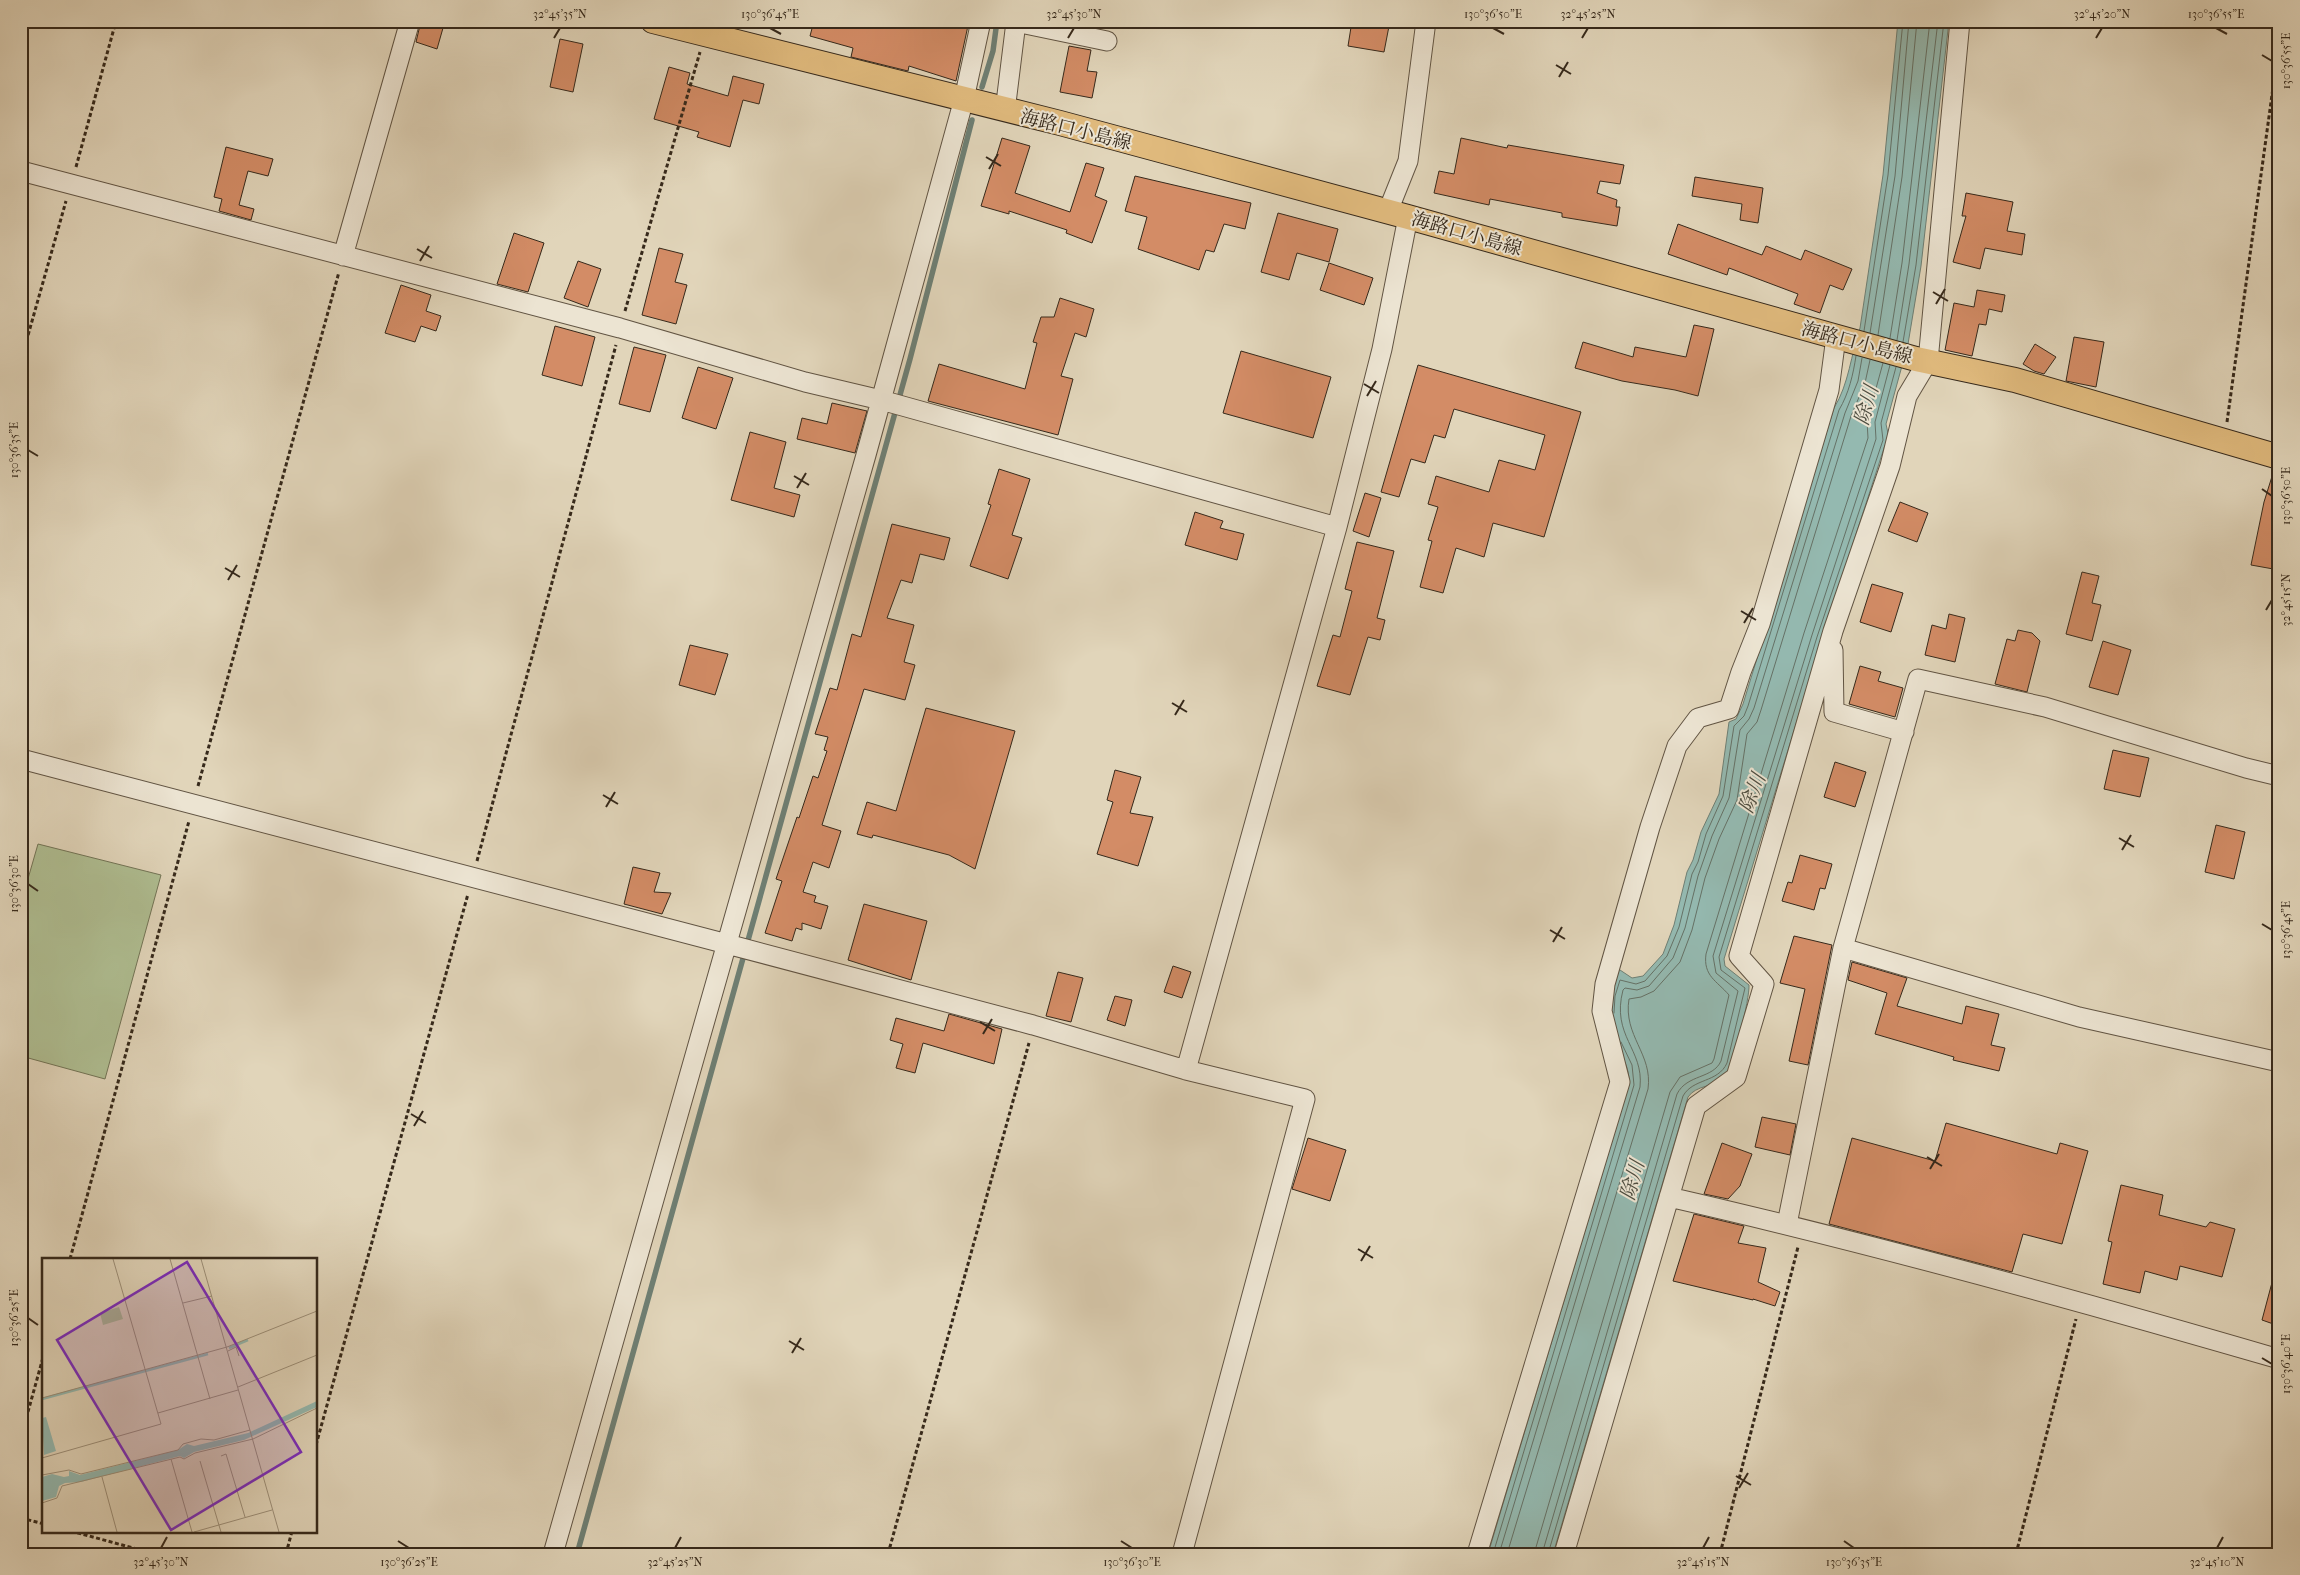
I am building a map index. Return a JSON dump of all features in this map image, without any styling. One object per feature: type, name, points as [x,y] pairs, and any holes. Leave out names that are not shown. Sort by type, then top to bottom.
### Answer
[{"type":"main road","name":"海路口小島線","points":[[653,21],[705,36],[1070,126],[1398,214],[1836,337],[1922,360],[2015,380],[2279,457]]},
{"type":"street","points":[[343,256],[410,21]]},
{"type":"street","points":[[552,1554],[728,944],[881,400],[964,100],[981,21]]},
{"type":"street","points":[[1186,1070],[1337,527],[1382,349],[1398,214],[1408,161],[1426,21]]},
{"type":"street","points":[[1564,1554],[1696,1106],[1736,1077],[1764,984],[1740,956],[1833,631],[1890,466],[1907,396],[1922,360],[1960,21]]},
{"type":"street","points":[[1005,111],[1016,22],[1107,41]]},
{"type":"street","points":[[21,171],[620,328],[805,382],[881,400],[1337,527]]},
{"type":"street","points":[[1477,1554],[1620,1082],[1602,1011],[1605,984],[1650,827],[1677,746],[1698,718],[1729,709],[1740,672],[1760,624],[1829,390],[1836,337]]},
{"type":"street","points":[[1833,631],[1834,712],[1904,732]]},
{"type":"street","points":[[1795,1226],[1843,948],[1918,680],[2045,707],[2246,768],[2279,776]]},
{"type":"street","points":[[21,759],[728,944],[1032,1025],[1186,1070],[1306,1100],[1182,1554]]},
{"type":"street","points":[[1843,948],[2079,1017],[2279,1062]]},
{"type":"street","points":[[1669,1197],[1795,1226],[2081,1301],[2279,1358]]},
{"type":"path","points":[[620,328],[705,36]]},
{"type":"path","points":[[2224,440],[2279,44]]},
{"type":"path","points":[[70,1258],[343,256]]},
{"type":"path","points":[[888,1554],[986,1196],[1026,1062],[1032,1025]]},
{"type":"path","points":[[1720,1554],[1795,1226]]},
{"type":"path","points":[[2016,1554],[2081,1301]]},
{"type":"path","points":[[21,1437],[42,1361]]},
{"type":"path","points":[[21,1518],[42,1523]]},
{"type":"path","points":[[75,1532],[155,1554]]},
{"type":"path","points":[[286,1554],[292,1532]]},
{"type":"green space","points":[[38,844],[161,875],[105,1079],[21,1056],[21,903]]},
{"type":"water","name":"除川","points":[[1898,21],[1949,21],[1921,266],[1908,344],[1886,424],[1890,443],[1885,445],[1822,639],[1724,959],[1725,966],[1749,985],[1740,1033],[1732,1062],[1724,1078],[1696,1090],[1688,1097],[1553,1554],[1488,1554],[1629,1084],[1627,1066],[1614,1041],[1610,1023],[1611,995],[1617,968],[1632,978],[1643,976],[1663,954],[1674,925],[1687,872],[1693,860],[1701,832],[1719,794],[1729,722],[1736,719],[1743,704],[1834,408],[1843,389],[1860,328],[1883,175]]},
{"type":"building","points":[[421,21],[445,21],[437,49],[416,42]]},
{"type":"building","points":[[814,21],[969,21],[956,81],[909,66],[908,71],[851,57],[853,48],[810,36]]},
{"type":"building","points":[[1352,21],[1390,21],[1384,52],[1348,46]]},
{"type":"building","points":[[560,39],[583,44],[573,92],[550,87]]},
{"type":"building","points":[[1069,46],[1091,50],[1087,71],[1097,72],[1092,98],[1060,92]]},
{"type":"building","points":[[669,67],[690,73],[687,84],[728,96],[733,76],[764,84],[759,104],[743,100],[730,147],[697,137],[699,132],[654,119]]},
{"type":"building","points":[[1002,138],[1030,146],[1015,193],[1070,212],[1086,163],[1104,168],[1095,196],[1107,201],[1092,243],[1066,233],[1067,230],[1009,211],[1009,214],[981,206]]},
{"type":"building","points":[[1461,138],[1507,148],[1508,145],[1624,165],[1620,184],[1600,181],[1597,193],[1617,200],[1616,207],[1620,207],[1617,226],[1562,217],[1562,213],[1490,199],[1489,205],[1434,193],[1439,171],[1454,174]]},
{"type":"building","points":[[226,147],[273,159],[268,176],[248,171],[239,205],[254,209],[251,220],[219,211],[222,199],[214,197]]},
{"type":"building","points":[[1135,176],[1251,203],[1245,229],[1224,224],[1214,252],[1206,250],[1199,270],[1138,249],[1147,217],[1125,211]]},
{"type":"building","points":[[1695,177],[1763,188],[1758,223],[1740,220],[1742,204],[1692,196]]},
{"type":"building","points":[[1966,193],[2013,202],[2007,231],[2025,234],[2022,255],[1985,248],[1980,269],[1953,262],[1966,216],[1962,216]]},
{"type":"building","points":[[1278,213],[1338,229],[1329,262],[1297,253],[1289,280],[1261,272]]},
{"type":"building","points":[[1678,224],[1762,255],[1766,246],[1801,260],[1805,250],[1852,269],[1843,290],[1830,285],[1820,313],[1794,304],[1798,294],[1729,268],[1727,275],[1668,254]]},
{"type":"building","points":[[514,233],[544,243],[528,292],[497,284]]},
{"type":"building","points":[[659,248],[683,254],[675,282],[687,285],[676,324],[642,315]]},
{"type":"building","points":[[578,261],[601,269],[588,307],[564,298]]},
{"type":"building","points":[[1329,263],[1373,278],[1364,305],[1320,290]]},
{"type":"building","points":[[401,285],[431,295],[426,311],[441,316],[436,331],[421,326],[415,342],[385,333]]},
{"type":"building","points":[[1977,290],[2005,295],[2002,312],[1989,309],[1986,325],[1979,324],[1972,356],[1945,350],[1954,303],[1974,307]]},
{"type":"building","points":[[1060,298],[1094,309],[1086,337],[1075,333],[1061,376],[1073,379],[1058,435],[928,401],[939,364],[1025,389],[1037,343],[1033,342],[1041,317],[1054,317]]},
{"type":"building","points":[[1694,325],[1714,329],[1698,396],[1622,381],[1575,368],[1583,342],[1633,357],[1635,347],[1686,357]]},
{"type":"building","points":[[555,326],[595,337],[582,386],[542,375]]},
{"type":"building","points":[[2074,337],[2104,342],[2096,387],[2066,381]]},
{"type":"building","points":[[2035,344],[2056,357],[2044,374],[2034,371],[2023,364]]},
{"type":"building","points":[[634,347],[666,355],[650,412],[619,404]]},
{"type":"building","points":[[1241,351],[1331,377],[1313,438],[1223,413]]},
{"type":"building","points":[[1418,365],[1581,412],[1544,537],[1493,523],[1484,557],[1456,548],[1443,593],[1420,587],[1432,541],[1428,540],[1438,507],[1428,504],[1436,476],[1489,492],[1499,460],[1535,470],[1545,435],[1454,409],[1445,438],[1434,435],[1425,463],[1411,459],[1399,497],[1381,492]]},
{"type":"building","points":[[698,367],[733,378],[716,429],[682,418]]},
{"type":"building","points":[[832,403],[867,411],[855,453],[797,439],[802,418],[827,424]]},
{"type":"building","points":[[750,432],[786,442],[774,488],[800,495],[794,517],[731,500]]},
{"type":"building","points":[[999,469],[1030,479],[1012,535],[1022,538],[1008,579],[970,566],[991,505],[988,504]]},
{"type":"building","points":[[2274,470],[2279,470],[2279,570],[2251,565],[2264,502]]},
{"type":"building","points":[[1365,493],[1381,498],[1369,537],[1353,531]]},
{"type":"building","points":[[1900,502],[1928,513],[1917,542],[1888,531]]},
{"type":"building","points":[[1195,512],[1223,521],[1220,528],[1244,534],[1237,560],[1185,545]]},
{"type":"building","points":[[892,524],[950,538],[944,560],[920,554],[912,583],[901,580],[887,618],[914,625],[904,662],[915,665],[905,700],[864,689],[822,825],[841,831],[829,868],[813,862],[803,892],[816,896],[814,902],[828,906],[821,929],[802,923],[802,930],[796,928],[792,941],[765,933],[782,881],[776,879],[813,776],[818,778],[827,751],[824,750],[828,737],[815,734],[830,688],[837,690],[852,634],[861,637]]},
{"type":"building","points":[[1357,542],[1394,551],[1377,618],[1385,620],[1380,640],[1368,637],[1350,695],[1317,686],[1333,635],[1340,637],[1352,591],[1345,589]]},
{"type":"building","points":[[2082,572],[2099,576],[2092,603],[2101,605],[2092,641],[2066,634]]},
{"type":"building","points":[[1872,584],[1903,593],[1891,632],[1860,622]]},
{"type":"building","points":[[1949,614],[1965,618],[1955,662],[1925,655],[1932,625],[1946,629]]},
{"type":"building","points":[[2018,630],[2032,633],[2040,641],[2027,692],[1995,684],[2007,639],[2015,641]]},
{"type":"building","points":[[2103,641],[2131,650],[2118,695],[2089,687]]},
{"type":"building","points":[[690,645],[728,654],[715,695],[679,685]]},
{"type":"building","points":[[1860,666],[1881,672],[1878,681],[1903,688],[1895,717],[1849,704]]},
{"type":"building","points":[[926,708],[1015,731],[975,869],[949,855],[873,835],[872,838],[857,834],[867,802],[896,811]]},
{"type":"building","points":[[2113,750],[2149,758],[2140,797],[2104,789]]},
{"type":"building","points":[[1835,762],[1866,772],[1855,807],[1824,797]]},
{"type":"building","points":[[1115,770],[1141,777],[1130,813],[1153,817],[1138,866],[1097,854],[1113,802],[1107,800]]},
{"type":"building","points":[[2216,825],[2245,832],[2234,879],[2205,872]]},
{"type":"building","points":[[1800,855],[1832,864],[1825,889],[1820,888],[1814,910],[1782,901],[1788,882],[1792,883]]},
{"type":"building","points":[[633,867],[660,873],[654,892],[671,893],[662,914],[624,904]]},
{"type":"building","points":[[864,904],[927,921],[911,980],[848,960]]},
{"type":"building","points":[[1794,936],[1832,945],[1808,1065],[1789,1061],[1805,989],[1780,983]]},
{"type":"building","points":[[1852,962],[1907,978],[1897,1006],[1962,1024],[1966,1006],[1999,1014],[1991,1045],[2005,1048],[1999,1071],[1953,1060],[1954,1057],[1875,1034],[1887,993],[1848,980]]},
{"type":"building","points":[[1173,966],[1191,972],[1182,998],[1164,992]]},
{"type":"building","points":[[1058,972],[1083,978],[1071,1022],[1046,1016]]},
{"type":"building","points":[[1115,996],[1132,1000],[1125,1026],[1107,1020]]},
{"type":"building","points":[[949,1014],[1002,1029],[994,1064],[923,1043],[915,1073],[896,1068],[903,1044],[890,1040],[896,1018],[944,1031]]},
{"type":"building","points":[[1762,1117],[1796,1124],[1790,1155],[1755,1147]]},
{"type":"building","points":[[1946,1123],[2057,1154],[2060,1143],[2088,1151],[2062,1244],[2023,1234],[2012,1272],[1829,1224],[1852,1138],[1935,1161]]},
{"type":"building","points":[[1308,1138],[1346,1150],[1330,1201],[1292,1189]]},
{"type":"building","points":[[1722,1143],[1752,1154],[1740,1186],[1728,1199],[1704,1194]]},
{"type":"building","points":[[2121,1185],[2163,1195],[2159,1215],[2206,1227],[2210,1222],[2235,1229],[2222,1277],[2180,1266],[2177,1280],[2145,1271],[2140,1293],[2103,1284],[2112,1242],[2108,1241]]},
{"type":"building","points":[[1694,1214],[1744,1226],[1738,1243],[1766,1248],[1758,1282],[1780,1292],[1775,1306],[1753,1299],[1673,1281]]},
{"type":"building","points":[[2274,1275],[2279,1275],[2279,1326],[2262,1320]]},
{"type":"waterway","points":[[982,87],[993,51],[997,21]]},
{"type":"waterway","points":[[577,1554],[910,359],[972,120]]}]
